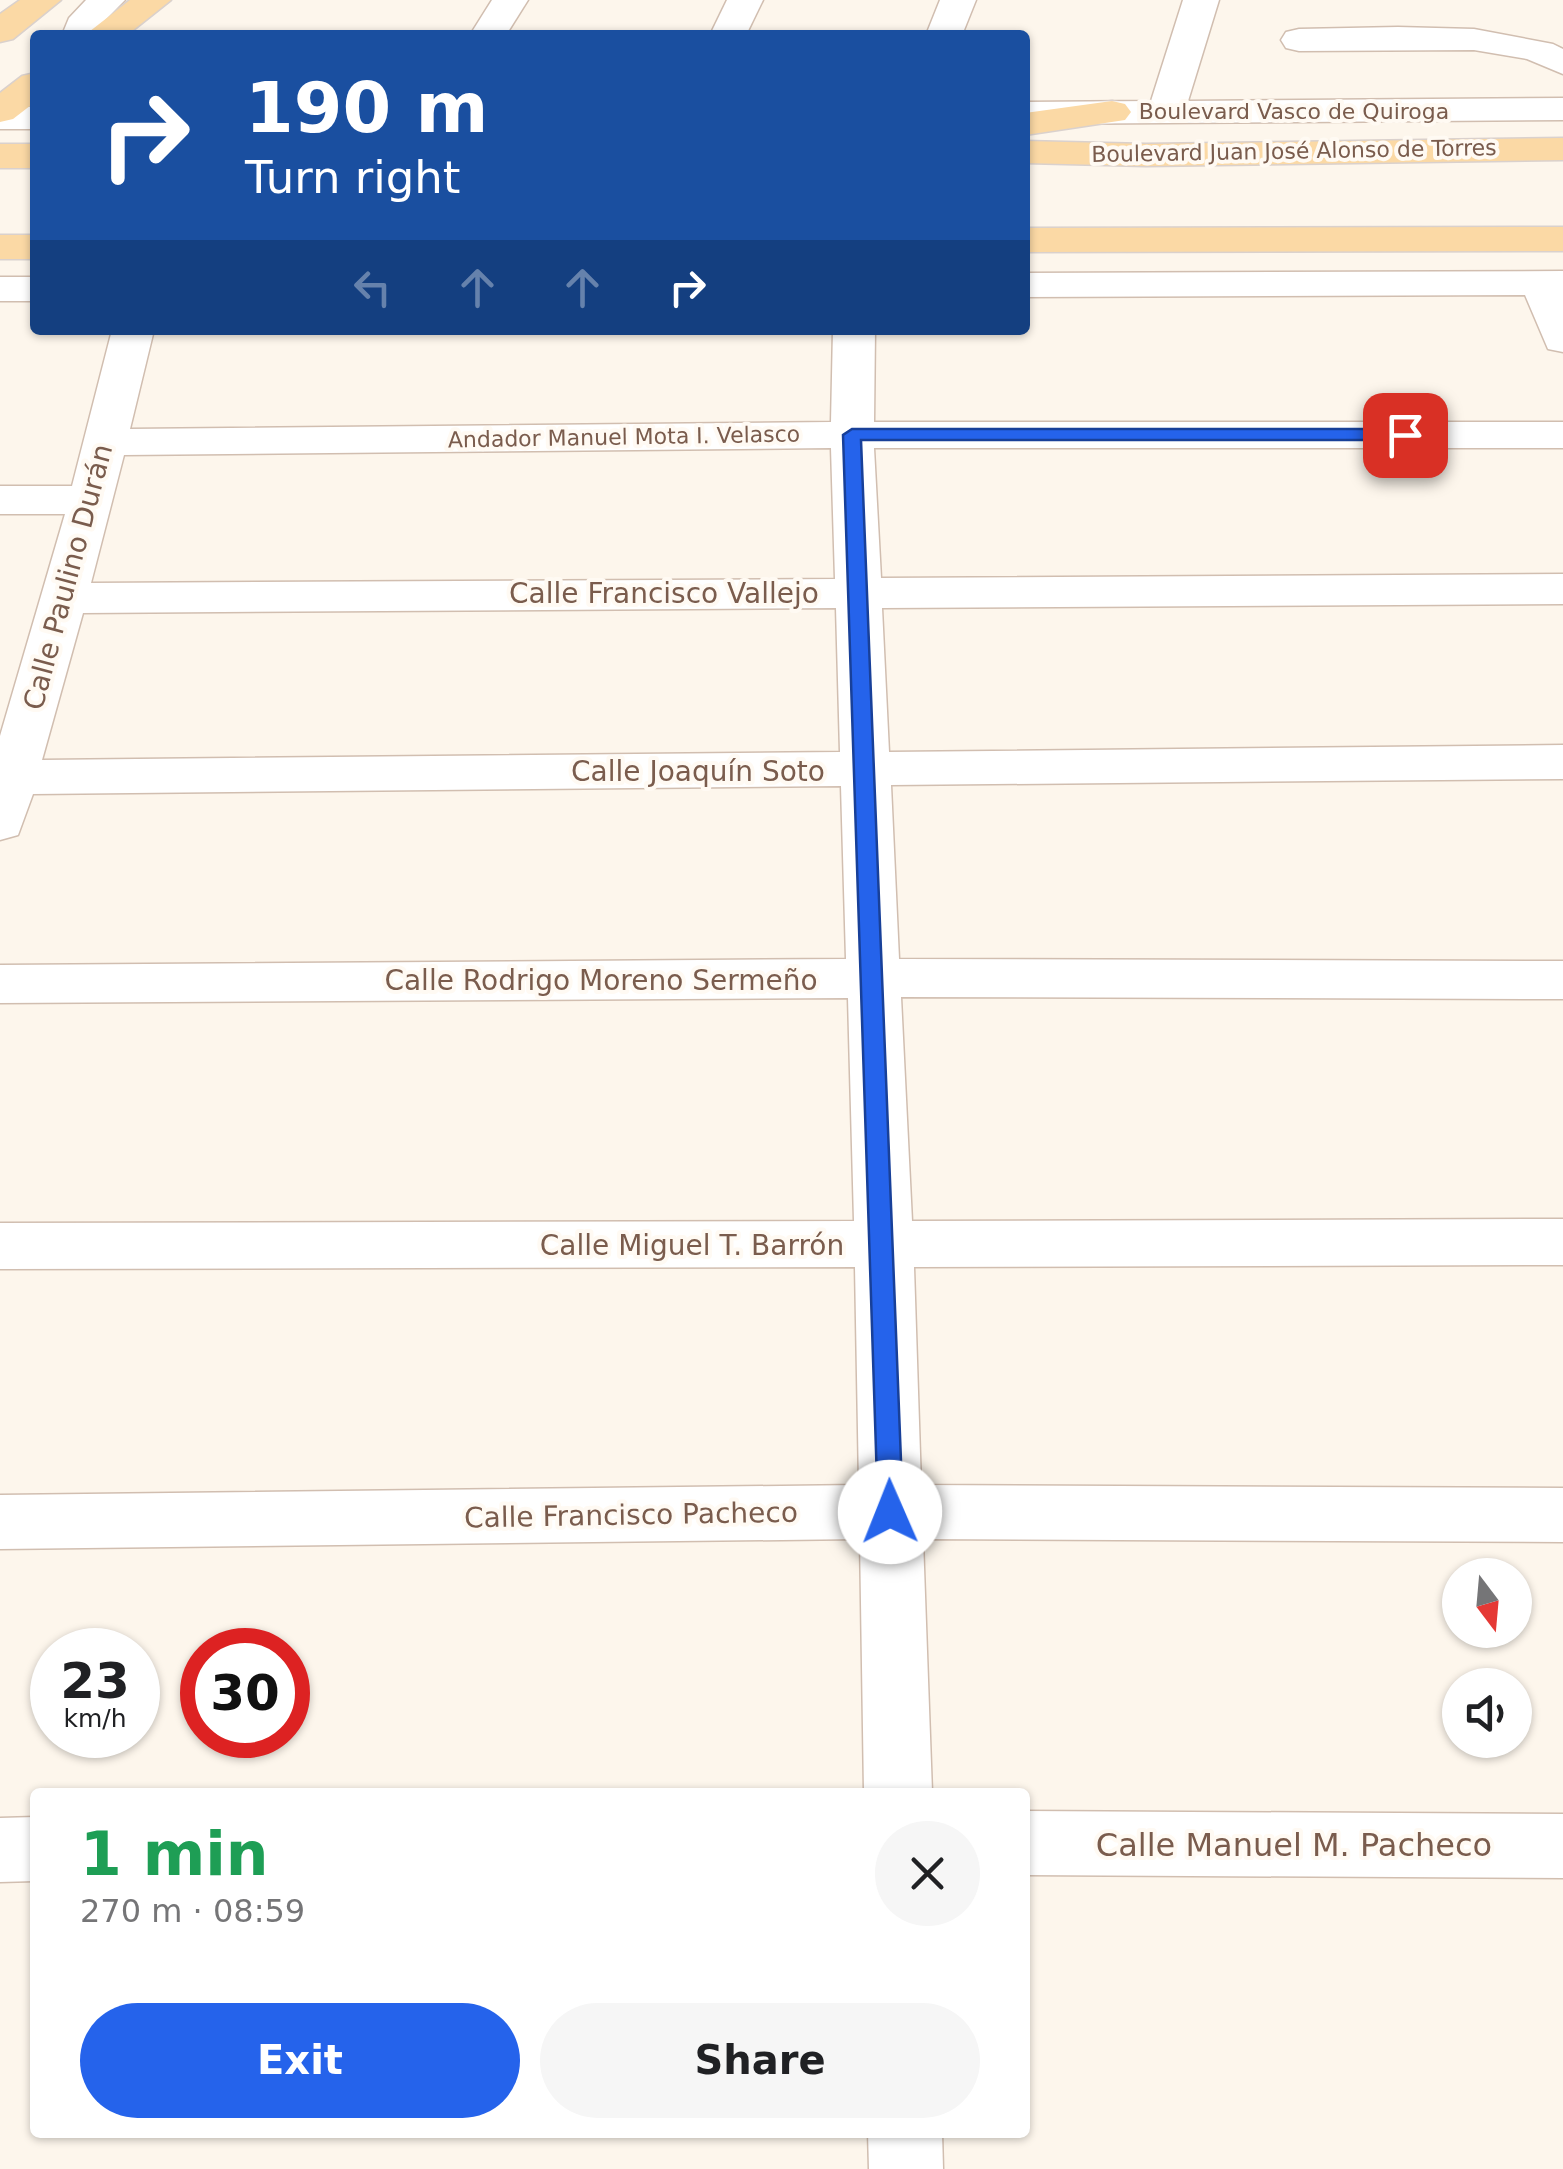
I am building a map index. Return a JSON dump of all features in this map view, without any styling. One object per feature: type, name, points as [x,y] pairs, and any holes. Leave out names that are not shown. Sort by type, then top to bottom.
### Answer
[{"type":"main road","points":[[0,32],[43,0]]},
{"type":"main road","points":[[95,30],[107,12],[123,0]]},
{"type":"main road","points":[[110,30],[153,0]]},
{"type":"main road","points":[[0,114],[30,88]]},
{"type":"main road","points":[[1030,123],[1112,112]]},
{"type":"main road","name":"Boulevard Juan José Alonso de Torres","points":[[1030,152],[1146,155],[1563,148]]},
{"type":"main road","points":[[0,156],[30,156]]},
{"type":"main road","points":[[1030,240],[1563,239]]},
{"type":"main road","points":[[0,247],[30,247]]},
{"type":"street","points":[[82,30],[87,18],[107,0]]},
{"type":"street","points":[[491,30],[510,0]]},
{"type":"street","points":[[730,30],[745,0]]},
{"type":"street","points":[[946,30],[958,0]]},
{"type":"street","points":[[1166,112],[1202,0]]},
{"type":"street","points":[[1299,40],[1498,41],[1546,50],[1563,64]]},
{"type":"street","name":"Boulevard Vasco de Quiroga","points":[[1030,114],[1563,108]]},
{"type":"street","points":[[0,114],[30,117]]},
{"type":"street","points":[[1030,285],[1552,283],[1563,340]]},
{"type":"street","points":[[0,290],[30,289]]},
{"type":"street","name":"Calle Paulino Durán","points":[[6,800],[16,712],[64,598],[131,335]]},
{"type":"street","points":[[854,335],[852,435],[884,1244],[898,1788]]},
{"type":"street","name":"Andador Manuel Mota I. Velasco","points":[[105,442],[852,435],[1563,435]]},
{"type":"street","points":[[0,500],[91,500]]},
{"type":"street","name":"Calle Francisco Vallejo","points":[[64,598],[1563,589]]},
{"type":"street","name":"Calle Joaquín Soto","points":[[6,800],[866,770],[1563,762]]},
{"type":"street","name":"Calle Rodrigo Moreno Sermeño","points":[[0,984],[874,978],[1563,980]]},
{"type":"street","name":"Calle Miguel T. Barrón","points":[[0,1246],[1563,1242]]},
{"type":"street","name":"Calle Francisco Pacheco","points":[[0,1522],[890,1512],[1563,1515]]},
{"type":"street","name":"Calle Manuel M. Pacheco","points":[[1030,1844],[1563,1846]]},
{"type":"street","points":[[0,1850],[30,1850]]},
{"type":"street","points":[[905,2138],[906,2169]]},
{"type":"route","points":[[890,1512],[884,1244],[852,435],[1405,435]]}]
